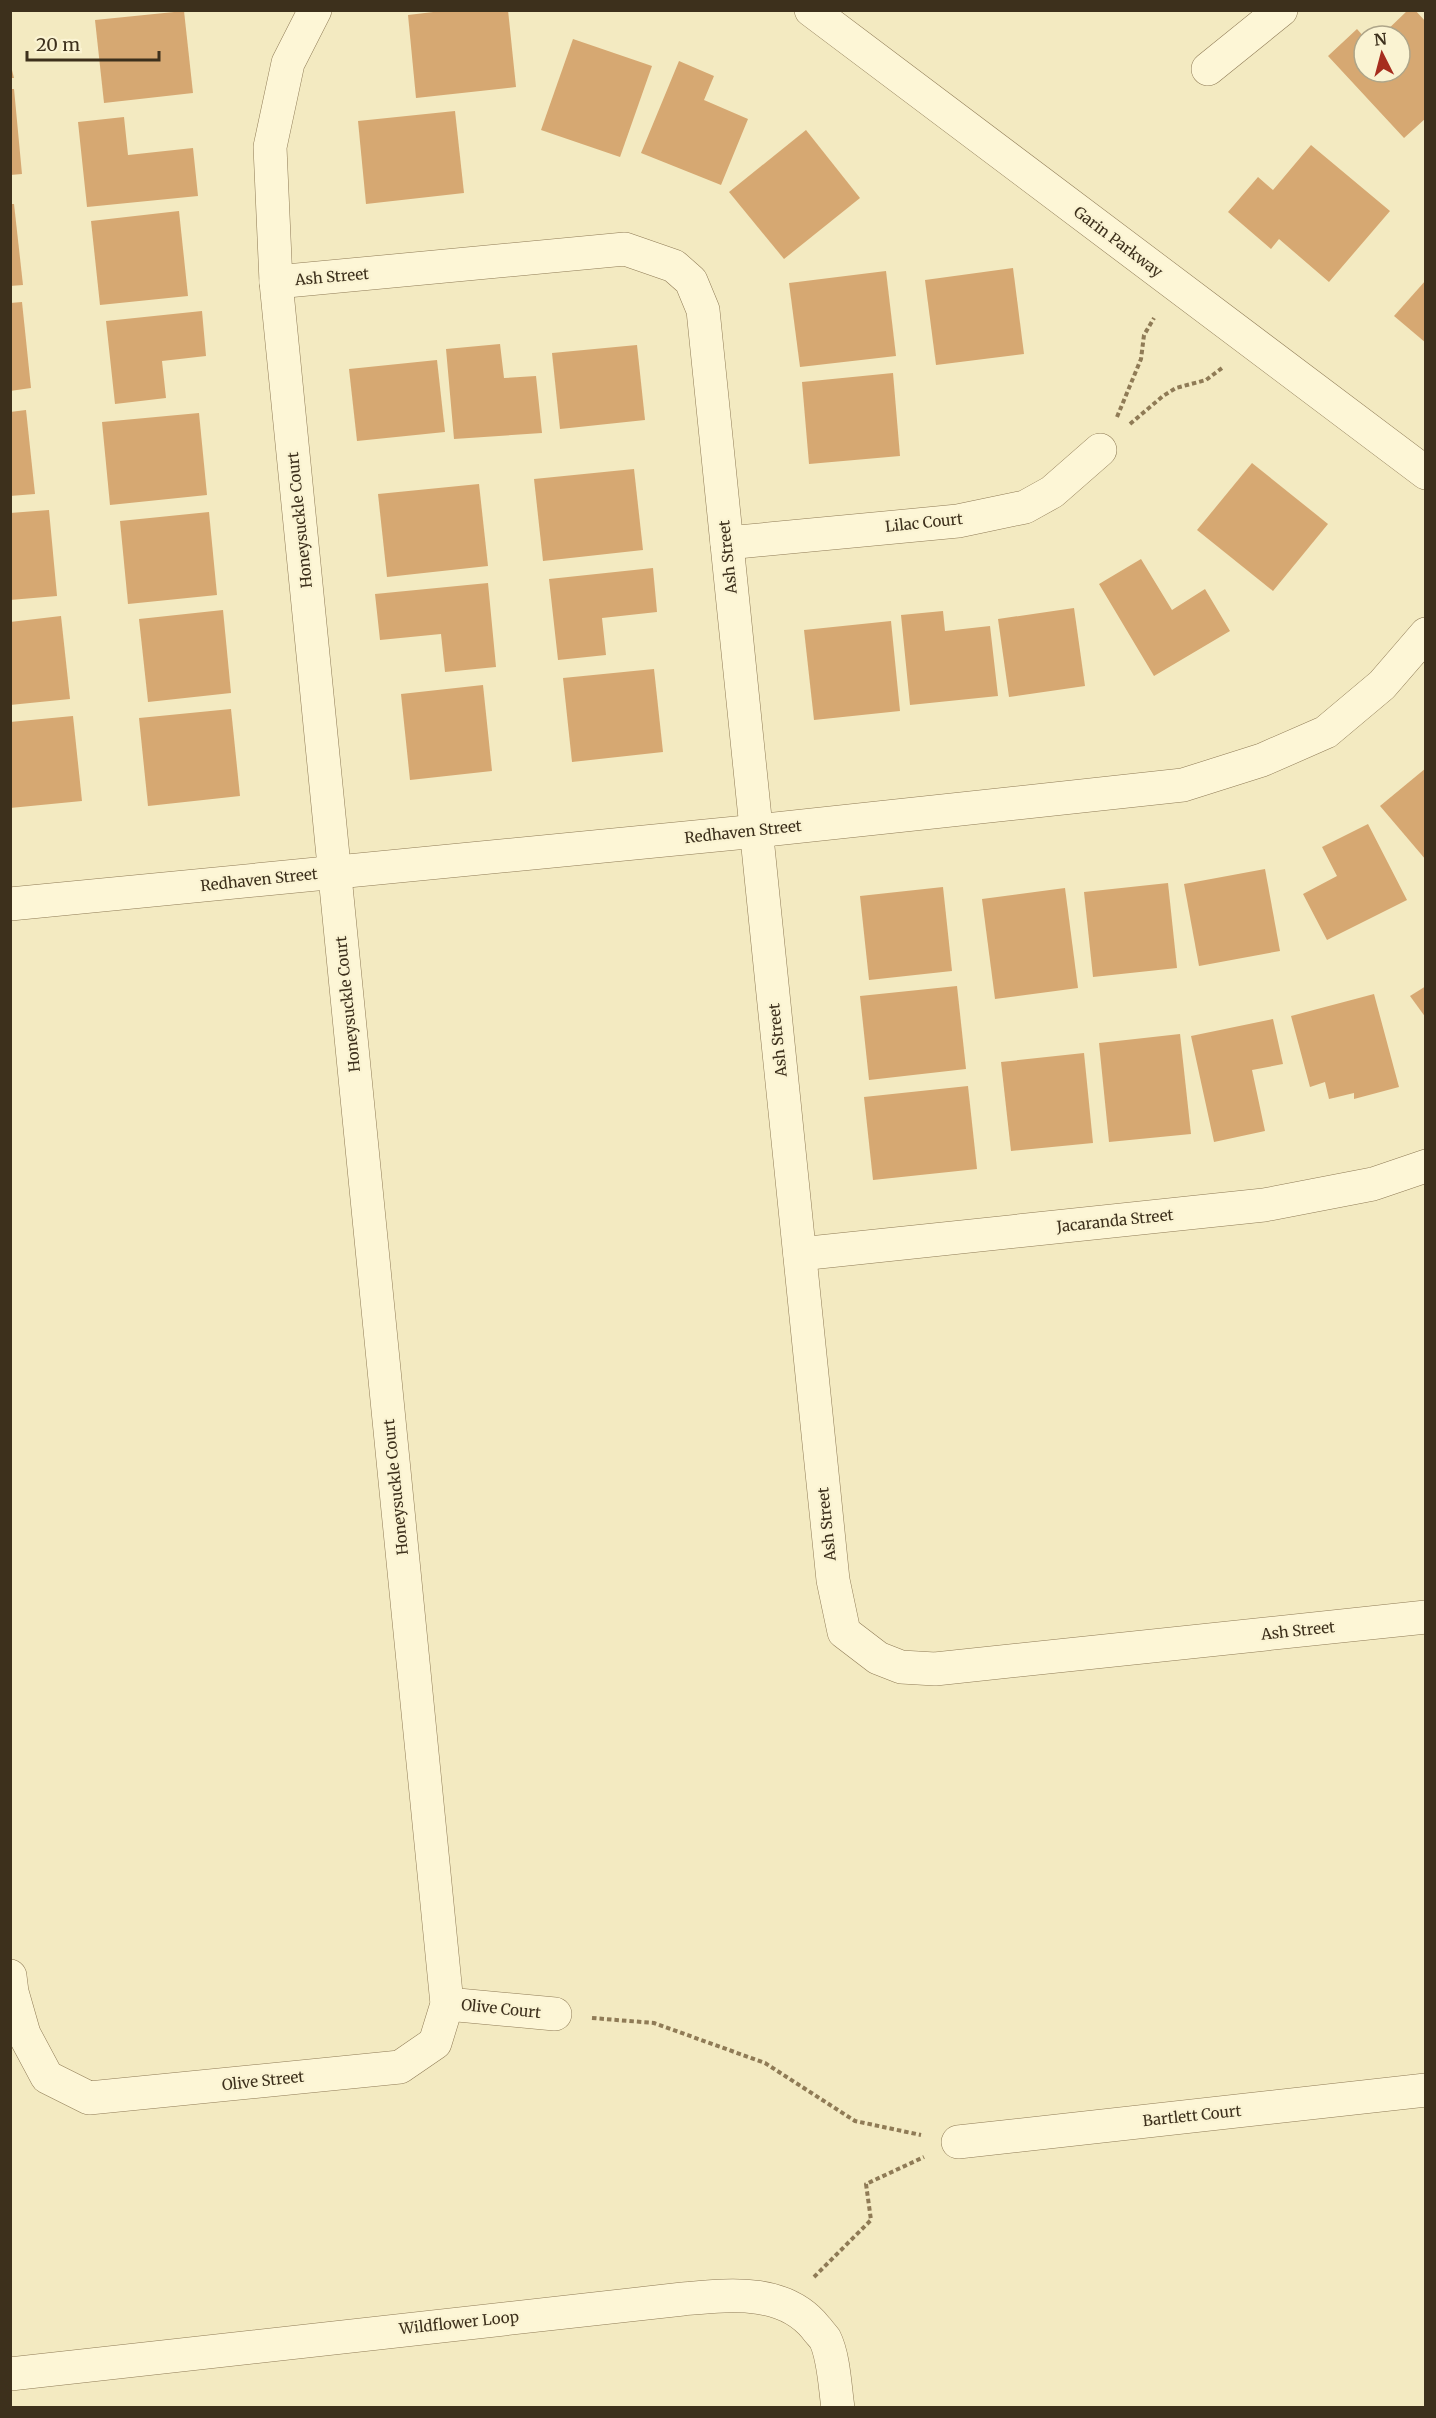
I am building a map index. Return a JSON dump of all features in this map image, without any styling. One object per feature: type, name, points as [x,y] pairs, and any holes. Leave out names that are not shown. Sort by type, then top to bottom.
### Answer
[{"type":"street","name":"Honeysuckle Court","points":[[315,10],[288,63],[270,147],[276,282],[447,2004]]},
{"type":"street","name":"Garin Parkway","points":[[811,10],[1425,473]]},
{"type":"street","points":[[1208,69],[1281,10]]},
{"type":"street","name":"Ash Street","points":[[276,282],[625,249],[674,266],[691,281],[703,310],[833,1580],[844,1632],[878,1658],[901,1667],[935,1669],[1425,1617]]},
{"type":"street","name":"Lilac Court","points":[[727,543],[958,521],[1025,507],[1052,492],[1102,449]]},
{"type":"street","name":"Redhaven Street","points":[[10,904],[757,831],[1183,785],[1262,760],[1326,732],[1382,685],[1425,634]]},
{"type":"street","name":"Jacaranda Street","points":[[800,1254],[1264,1205],[1373,1184],[1425,1166]]},
{"type":"street","name":"Olive Street","points":[[10,1976],[12,1992],[24,2034],[47,2077],[89,2098],[400,2067],[435,2043],[447,2004]]},
{"type":"street","name":"Olive Court","points":[[447,2004],[555,2014]]},
{"type":"street","name":"Bartlett Court","points":[[958,2142],[1425,2090]]},
{"type":"street","name":"Wildflower Loop","points":[[10,2374],[703,2297],[758,2296],[784,2304],[806,2316],[825,2339],[835,2380],[838,2408]]},
{"type":"path","points":[[1102,449],[1137,372],[1144,335],[1176,285]]},
{"type":"path","points":[[1102,449],[1162,396],[1176,388],[1206,380],[1253,343]]},
{"type":"path","points":[[555,2014],[654,2023],[765,2063],[855,2121],[958,2142]]},
{"type":"path","points":[[784,2304],[823,2270],[871,2220],[866,2184],[958,2142]]},
{"type":"building","points":[[450,10],[508,10],[516,87],[416,98],[408,15]]},
{"type":"building","points":[[1408,10],[1415,10],[1426,22],[1426,118],[1404,138],[1354,84],[1412,84],[1412,24],[1393,24]]},
{"type":"building","points":[[184,11],[193,93],[104,103],[95,20]]},
{"type":"building","points":[[1352,34],[1352,82],[1328,56]]},
{"type":"building","points":[[573,39],[652,66],[620,157],[541,130]]},
{"type":"building","points":[[679,61],[714,76],[704,100],[748,119],[721,185],[641,153]]},
{"type":"building","points":[[10,62],[14,78],[10,78]]},
{"type":"building","points":[[10,89],[14,89],[22,174],[10,175]]},
{"type":"building","points":[[455,111],[464,193],[366,204],[358,121]]},
{"type":"building","points":[[124,117],[128,155],[193,148],[198,196],[87,207],[78,122]]},
{"type":"building","points":[[806,130],[860,198],[784,259],[729,192]]},
{"type":"building","points":[[1311,145],[1390,211],[1329,282],[1279,239],[1271,249],[1228,212],[1258,177],[1273,190]]},
{"type":"building","points":[[10,204],[14,204],[23,285],[10,286]]},
{"type":"building","points":[[179,211],[188,296],[100,305],[91,221]]},
{"type":"building","points":[[1013,268],[1024,354],[936,365],[925,280]]},
{"type":"building","points":[[886,271],[896,356],[800,367],[789,283]]},
{"type":"building","points":[[1426,280],[1426,343],[1394,316]]},
{"type":"building","points":[[22,302],[31,388],[10,391],[10,303]]},
{"type":"building","points":[[202,311],[206,356],[162,361],[166,398],[115,404],[106,321]]},
{"type":"building","points":[[500,344],[504,378],[536,376],[542,433],[454,439],[446,349]]},
{"type":"building","points":[[637,345],[645,420],[560,429],[552,353]]},
{"type":"building","points":[[437,360],[445,432],[357,441],[349,369]]},
{"type":"building","points":[[893,373],[900,456],[809,464],[802,382]]},
{"type":"building","points":[[26,410],[35,494],[10,496],[10,412]]},
{"type":"building","points":[[199,413],[207,495],[110,505],[102,422]]},
{"type":"building","points":[[1252,463],[1328,524],[1273,591],[1197,530]]},
{"type":"building","points":[[634,469],[643,550],[543,561],[534,479]]},
{"type":"building","points":[[479,484],[488,566],[387,577],[378,494]]},
{"type":"building","points":[[49,510],[57,596],[10,600],[10,513]]},
{"type":"building","points":[[209,512],[217,595],[128,604],[120,521]]},
{"type":"building","points":[[1141,559],[1172,610],[1205,589],[1230,631],[1154,676],[1099,584]]},
{"type":"building","points":[[653,568],[657,612],[602,618],[606,655],[558,660],[549,579]]},
{"type":"building","points":[[488,583],[496,667],[445,672],[441,634],[380,640],[375,594]]},
{"type":"building","points":[[1074,608],[1085,686],[1009,697],[998,619]]},
{"type":"building","points":[[223,610],[231,693],[148,702],[139,619]]},
{"type":"building","points":[[943,611],[945,631],[990,626],[998,696],[910,705],[901,615]]},
{"type":"building","points":[[61,616],[70,699],[10,705],[10,622]]},
{"type":"building","points":[[891,621],[900,711],[814,720],[804,630]]},
{"type":"building","points":[[654,669],[663,752],[572,762],[563,678]]},
{"type":"building","points":[[483,685],[492,771],[410,780],[401,694]]},
{"type":"building","points":[[231,709],[240,796],[148,806],[139,718]]},
{"type":"building","points":[[73,716],[82,801],[10,808],[10,722]]},
{"type":"building","points":[[1426,768],[1426,860],[1380,806]]},
{"type":"building","points":[[1368,824],[1407,900],[1327,940],[1303,894],[1337,876],[1322,847]]},
{"type":"building","points":[[1265,869],[1280,951],[1199,966],[1184,884]]},
{"type":"building","points":[[1168,883],[1177,968],[1093,977],[1084,892]]},
{"type":"building","points":[[943,887],[952,971],[869,980],[860,896]]},
{"type":"building","points":[[1065,888],[1078,988],[995,999],[982,899]]},
{"type":"building","points":[[957,986],[966,1069],[869,1080],[860,996]]},
{"type":"building","points":[[1426,986],[1426,1018],[1410,996]]},
{"type":"building","points":[[1374,994],[1399,1087],[1354,1099],[1354,1093],[1329,1099],[1325,1082],[1310,1087],[1291,1016]]},
{"type":"building","points":[[1273,1019],[1283,1064],[1252,1070],[1265,1131],[1214,1142],[1191,1036]]},
{"type":"building","points":[[1180,1034],[1191,1134],[1109,1142],[1099,1043]]},
{"type":"building","points":[[1084,1053],[1093,1143],[1011,1151],[1001,1062]]},
{"type":"building","points":[[968,1086],[977,1169],[873,1180],[864,1097]]}]
